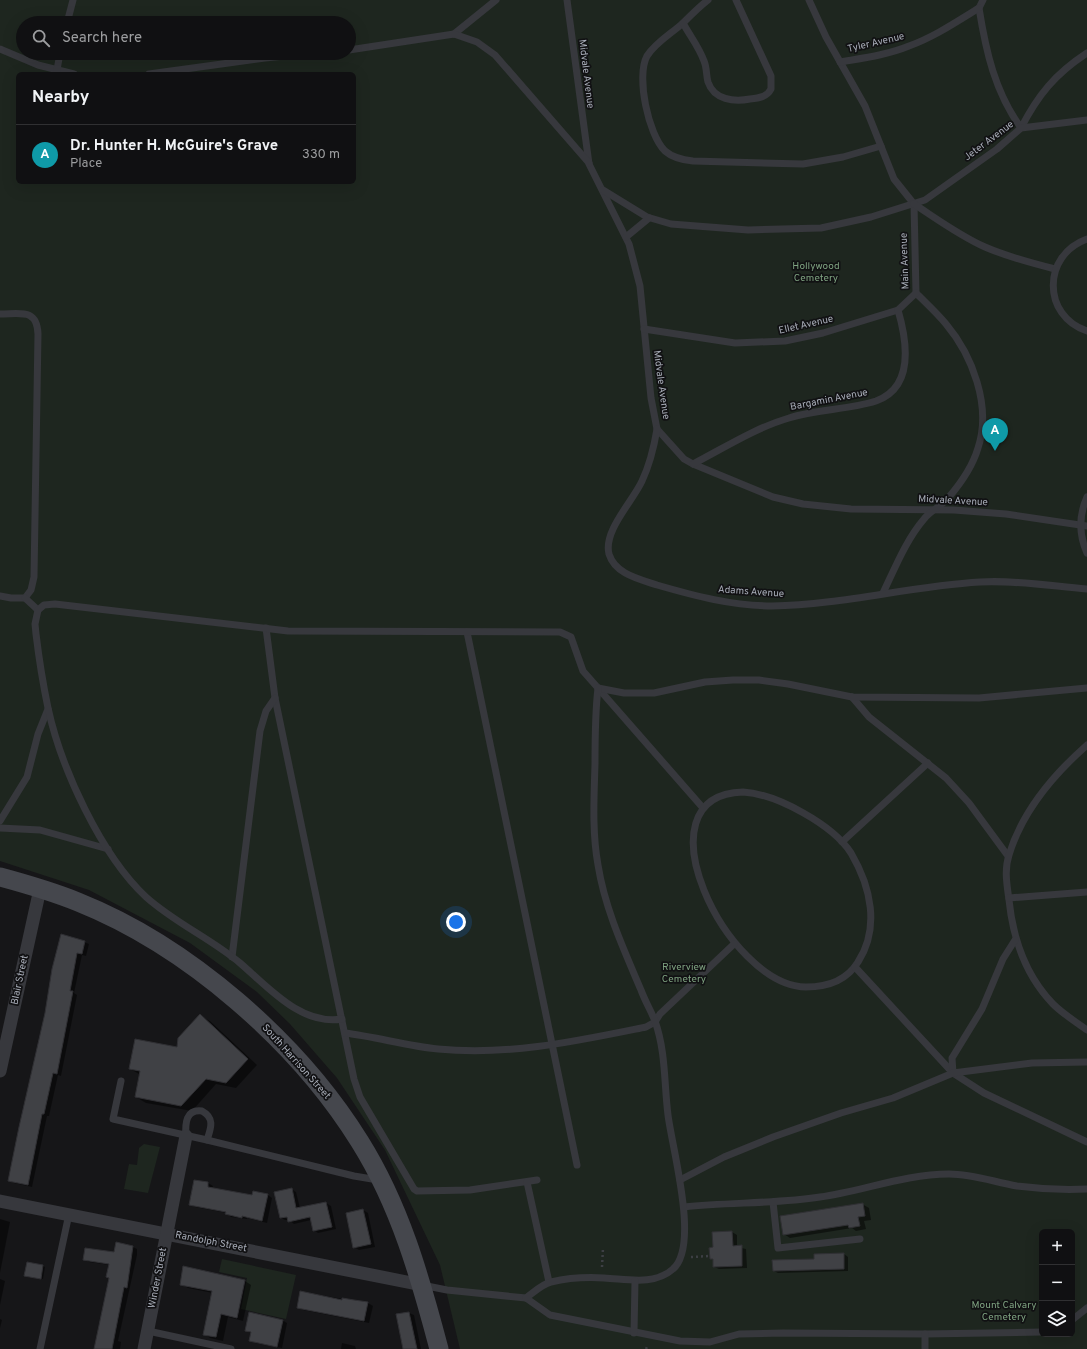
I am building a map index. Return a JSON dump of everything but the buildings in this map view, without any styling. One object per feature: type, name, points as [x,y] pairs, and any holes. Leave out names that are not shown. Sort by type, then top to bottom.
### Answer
[{"type":"street","name":"South Harrison Street","points":[[0,877],[78,902],[116,920],[165,948],[223,989],[274,1035],[321,1088],[360,1142],[380,1180],[404,1232],[422,1285],[439,1349]]},
{"type":"street","name":"Blair Street","points":[[0,1071],[40,889]]},
{"type":"street","name":"Winder Street","points":[[144,1349],[186,1136]]},
{"type":"street","name":"Randolph Street","points":[[0,1200],[422,1285]]},
{"type":"lane","points":[[69,16],[73,0]]},
{"type":"lane","points":[[454,34],[496,0]]},
{"type":"lane","name":"Midvale Avenue","points":[[567,0],[589,164],[633,254],[640,286],[651,398],[657,429],[684,459],[774,497],[797,503],[851,509],[934,509],[1006,514],[1084,526]]},
{"type":"lane","points":[[708,0],[655,46],[647,56],[643,67],[649,121],[660,145],[672,156],[693,162],[803,164],[844,158],[881,146]]},
{"type":"lane","points":[[682,23],[701,53],[705,64],[708,81],[715,94],[725,98],[745,100],[764,96],[771,88],[771,76],[736,0]]},
{"type":"lane","points":[[809,0],[824,33],[861,98],[894,179],[914,204],[962,235],[984,246],[1021,260],[1055,269]]},
{"type":"lane","points":[[983,0],[979,8],[986,52],[1004,103],[1021,128],[1034,103],[1046,88],[1072,64],[1087,54]]},
{"type":"lane","name":"Tyler Avenue","points":[[840,62],[883,54],[908,47],[938,33],[979,8]]},
{"type":"lane","points":[[356,49],[454,34],[477,42],[495,56],[589,164]]},
{"type":"lane","points":[[0,49],[16,56]]},
{"type":"lane","points":[[26,60],[38,65],[66,72]]},
{"type":"lane","points":[[57,70],[59,60]]},
{"type":"lane","points":[[164,72],[250,60]]},
{"type":"lane","name":"Jeter Avenue","points":[[603,190],[629,208],[649,218],[674,225],[734,229],[806,229],[862,220],[914,204],[934,196],[1021,128],[1087,120]]},
{"type":"lane","name":"Main Avenue","points":[[883,593],[908,542],[924,518],[949,497],[974,460],[980,443],[982,413],[974,374],[964,352],[945,322],[916,294],[914,204]]},
{"type":"lane","points":[[626,237],[649,218]]},
{"type":"lane","points":[[1087,239],[1070,248],[1061,259],[1055,269],[1053,285],[1058,306],[1071,323],[1087,331]]},
{"type":"lane","name":"Ellet Avenue","points":[[644,329],[730,342],[778,342],[813,335],[898,310],[916,294]]},
{"type":"lane","name":"Bargamin Avenue","points":[[693,464],[770,424],[803,414],[872,402],[885,396],[899,382],[906,362],[905,336],[898,310]]},
{"type":"lane","points":[[0,314],[31,315],[36,320],[38,326],[34,577],[31,590],[25,598]]},
{"type":"lane","name":"Adams Avenue","points":[[657,429],[650,459],[642,481],[609,539],[610,554],[613,562],[620,570],[646,581],[689,594],[740,604],[794,605],[883,593],[993,582],[1087,589]]},
{"type":"lane","points":[[1087,497],[1083,507],[1083,544],[1087,553]]},
{"type":"lane","points":[[0,596],[25,598],[38,610]]},
{"type":"lane","points":[[342,1019],[326,1020],[300,1011],[232,957],[169,916],[145,896],[122,869],[108,849],[75,786],[56,736],[48,709],[35,624],[38,610],[44,605],[55,604],[288,631],[560,632],[571,637],[583,671],[703,808]]},
{"type":"lane","points":[[266,628],[275,698],[354,1079],[360,1098],[414,1189],[421,1192],[470,1190],[537,1180]]},
{"type":"lane","points":[[467,632],[577,1165]]},
{"type":"lane","points":[[598,688],[624,693],[654,692],[705,682],[759,680],[852,697],[979,698],[1087,688]]},
{"type":"lane","points":[[526,1298],[549,1282],[569,1279],[601,1278],[635,1281],[660,1278],[675,1268],[682,1257],[684,1207],[668,1113],[664,1063],[655,1022],[624,949],[604,892],[598,868],[593,824],[598,688]]},
{"type":"lane","points":[[852,697],[869,717],[946,778],[969,803],[1008,856]]},
{"type":"lane","points":[[232,957],[260,731],[266,711],[275,698]]},
{"type":"lane","points":[[0,821],[27,777],[38,734],[48,709]]},
{"type":"lane","points":[[1087,746],[1067,762],[1043,792],[1016,834],[1008,856],[1006,868],[1016,940],[1029,972],[1054,1004],[1087,1030]]},
{"type":"lane","points":[[842,842],[928,763]]},
{"type":"lane","points":[[743,792],[761,794],[785,803],[830,830],[842,842],[851,853],[867,888],[870,906],[869,939],[866,948],[855,967],[846,976],[829,984],[812,987],[793,985],[775,978],[764,971],[734,944],[716,914],[697,868],[693,848],[694,830],[703,808],[709,802],[729,793],[743,792]]},
{"type":"lane","points":[[0,828],[40,830],[108,849]]},
{"type":"lane","points":[[1009,898],[1087,892]]},
{"type":"lane","points":[[953,1073],[952,1058],[982,1009],[1003,959],[1016,940]]},
{"type":"lane","points":[[345,1033],[432,1048],[504,1051],[553,1046],[646,1027],[655,1022],[660,1014],[734,944]]},
{"type":"lane","points":[[855,967],[953,1073],[984,1093],[1087,1142]]},
{"type":"lane","points":[[680,1180],[724,1157],[773,1137],[841,1113],[893,1098],[953,1073],[1032,1063],[1087,1062]]},
{"type":"lane","points":[[121,1081],[114,1119],[354,1176],[380,1180]]},
{"type":"lane","points":[[186,1136],[186,1119],[192,1112],[202,1111],[210,1117],[211,1122],[207,1140]]},
{"type":"lane","points":[[684,1207],[713,1204],[773,1202],[823,1197],[918,1177],[948,1174],[978,1176],[1017,1186],[1046,1189],[1087,1189]]},
{"type":"lane","points":[[526,1182],[549,1282]]},
{"type":"lane","points":[[773,1202],[778,1248],[860,1239]]},
{"type":"lane","points":[[40,1349],[69,1214]]},
{"type":"lane","points":[[634,1333],[635,1281]]},
{"type":"lane","points":[[422,1285],[447,1290],[526,1298],[550,1315],[634,1333],[702,1345],[739,1334],[925,1334],[1039,1332]]},
{"type":"lane","points":[[1075,1318],[1087,1308]]},
{"type":"lane","points":[[148,1331],[231,1349]]},
{"type":"lane","points":[[925,1334],[925,1349]]},
{"type":"path","points":[[601,1278],[603,1248]]},
{"type":"path","points":[[682,1257],[710,1256]]},
{"type":"green space","points":[[0,0],[1087,0],[1087,1349],[460,1349],[440,1265],[385,1150],[337,1078],[290,1024],[257,992],[190,943],[89,890],[0,861]]},
{"type":"green space","points":[[144,1144],[160,1147],[148,1193],[124,1189],[129,1164],[137,1165],[139,1148]]},
{"type":"green space","points":[[222,1259],[296,1275],[286,1319],[241,1309],[247,1278],[219,1272]]},
{"type":"place","name":"Dr. Hunter H. McGuire's Grave","points":[[995,451]]},
{"type":"park label","name":"Hollywood Cemetery","points":[[816,272]]},
{"type":"park label","name":"Riverview Cemetery","points":[[684,972]]},
{"type":"park label","name":"Mount Calvary Cemetery","points":[[1004,1310]]}]
